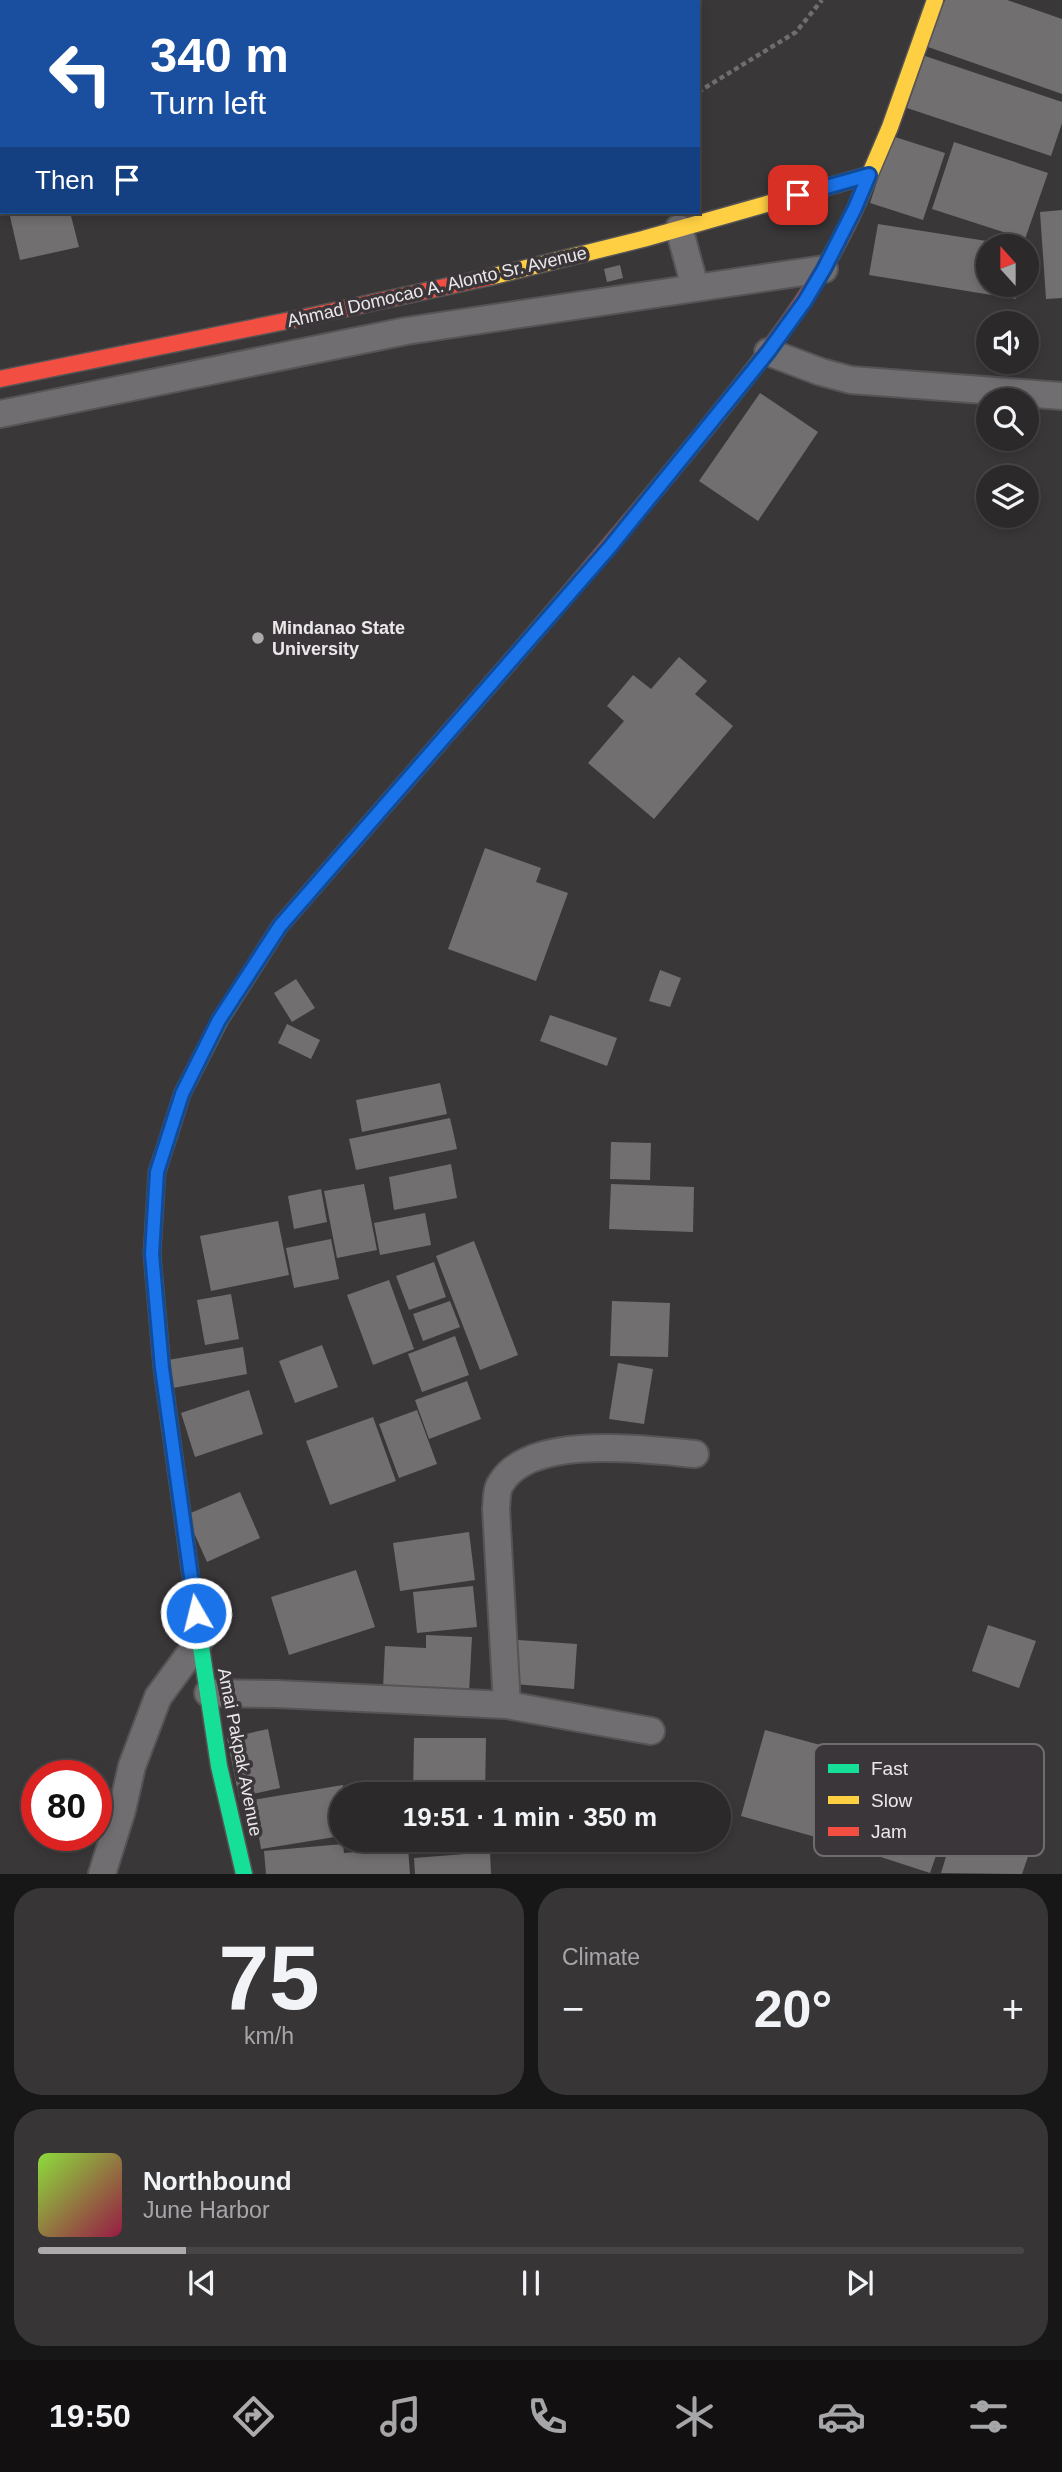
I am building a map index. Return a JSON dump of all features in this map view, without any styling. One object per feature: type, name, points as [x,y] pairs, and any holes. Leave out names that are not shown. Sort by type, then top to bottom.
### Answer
[{"type":"main road","name":"Amai Pakpak Avenue","points":[[244,1874],[219,1766],[200,1640],[162,1368],[152,1254],[157,1172],[182,1094],[219,1020],[280,926],[610,547],[768,352],[805,301],[855,208],[890,127],[935,0]]},
{"type":"main road","name":"Ahmad Domocao A. Alonto Sr. Avenue","points":[[0,379],[400,298],[610,248],[869,175]]},
{"type":"street","points":[[679,228],[695,288]]},
{"type":"street","name":"Ahmad Domocao A. Alonto Sr. Avenue","points":[[0,414],[406,331],[824,269]]},
{"type":"street","points":[[510,272],[521,314]]},
{"type":"street","points":[[768,352],[851,380],[1062,396]]},
{"type":"street","points":[[507,1704],[496,1509],[500,1483],[510,1473],[535,1458],[574,1450],[610,1446],[695,1454]]},
{"type":"street","points":[[102,1874],[122,1810],[132,1766],[158,1698],[200,1640]]},
{"type":"street","points":[[208,1693],[507,1704],[651,1731]]},
{"type":"path","points":[[700,91],[796,32],[822,0]]},
{"type":"building","points":[[945,0],[1007,0],[1062,19],[1062,94],[928,47]]},
{"type":"building","points":[[925,56],[1062,102],[1062,123],[1051,156],[907,108]]},
{"type":"building","points":[[892,136],[945,153],[923,220],[870,203]]},
{"type":"building","points":[[954,142],[1048,173],[1027,234],[1010,234],[932,209]]},
{"type":"building","points":[[1062,210],[1062,298],[1046,299],[1040,212]]},
{"type":"building","points":[[9,214],[71,214],[79,247],[20,260]]},
{"type":"building","points":[[878,224],[976,239],[976,292],[869,275]]},
{"type":"building","points":[[620,265],[623,278],[607,282],[604,269]]},
{"type":"building","points":[[760,393],[818,432],[758,521],[699,481]]},
{"type":"building","points":[[679,657],[707,681],[695,694],[733,726],[654,819],[588,763],[624,721],[607,706],[633,675],[651,689]]},
{"type":"building","points":[[485,848],[541,868],[536,882],[568,893],[536,981],[448,949]]},
{"type":"building","points":[[660,970],[681,978],[670,1007],[649,1001]]},
{"type":"building","points":[[296,979],[315,1008],[292,1022],[274,993]]},
{"type":"building","points":[[550,1015],[617,1038],[607,1066],[540,1041]]},
{"type":"building","points":[[287,1024],[320,1040],[311,1059],[278,1043]]},
{"type":"building","points":[[440,1083],[447,1114],[362,1132],[356,1100]]},
{"type":"building","points":[[450,1118],[457,1149],[356,1170],[349,1139]]},
{"type":"building","points":[[611,1142],[651,1143],[650,1180],[610,1179]]},
{"type":"building","points":[[451,1164],[457,1198],[394,1210],[389,1177]]},
{"type":"building","points":[[364,1184],[377,1250],[337,1258],[324,1191]]},
{"type":"building","points":[[611,1184],[694,1187],[693,1232],[609,1229]]},
{"type":"building","points":[[321,1189],[327,1222],[294,1229],[288,1196]]},
{"type":"building","points":[[425,1213],[431,1245],[380,1255],[374,1223]]},
{"type":"building","points":[[278,1221],[289,1275],[211,1291],[200,1236]]},
{"type":"building","points":[[331,1239],[339,1279],[294,1288],[286,1248]]},
{"type":"building","points":[[474,1241],[518,1355],[480,1370],[436,1256]]},
{"type":"building","points":[[434,1262],[446,1297],[409,1310],[396,1276]]},
{"type":"building","points":[[389,1280],[414,1349],[373,1365],[347,1295]]},
{"type":"building","points":[[231,1294],[239,1339],[205,1345],[197,1300]]},
{"type":"building","points":[[450,1301],[460,1327],[423,1341],[413,1314]]},
{"type":"building","points":[[612,1301],[670,1303],[668,1357],[610,1356]]},
{"type":"building","points":[[455,1336],[469,1375],[422,1392],[408,1354]]},
{"type":"building","points":[[322,1345],[338,1387],[295,1403],[279,1361]]},
{"type":"building","points":[[243,1347],[247,1374],[173,1388],[168,1360]]},
{"type":"building","points":[[618,1363],[653,1369],[644,1424],[609,1419]]},
{"type":"building","points":[[467,1381],[481,1419],[429,1439],[415,1400]]},
{"type":"building","points":[[249,1390],[263,1434],[195,1457],[181,1413]]},
{"type":"building","points":[[417,1410],[437,1464],[399,1478],[379,1424]]},
{"type":"building","points":[[373,1417],[396,1481],[330,1505],[306,1441]]},
{"type":"building","points":[[240,1492],[260,1538],[207,1562],[186,1515]]},
{"type":"building","points":[[469,1532],[475,1580],[400,1591],[393,1543]]},
{"type":"building","points":[[356,1570],[375,1627],[289,1655],[271,1597]]},
{"type":"building","points":[[473,1586],[477,1627],[417,1633],[413,1592]]},
{"type":"building","points":[[988,1625],[1036,1641],[1019,1688],[972,1671]]},
{"type":"building","points":[[426,1635],[472,1637],[469,1693],[383,1689],[385,1646],[426,1648]]},
{"type":"building","points":[[518,1640],[577,1644],[574,1689],[514,1684]]},
{"type":"building","points":[[268,1729],[280,1788],[239,1797],[227,1738]]},
{"type":"building","points":[[765,1730],[817,1744],[814,1744],[814,1837],[741,1816]]},
{"type":"building","points":[[414,1738],[486,1738],[485,1782],[413,1782]]},
{"type":"building","points":[[329,1787],[329,1838],[261,1849],[253,1800]]},
{"type":"building","points":[[329,1845],[329,1852],[408,1852],[410,1874],[266,1874],[264,1851]]},
{"type":"building","points":[[490,1852],[491,1874],[415,1874],[414,1858]]},
{"type":"building","points":[[878,1856],[936,1856],[930,1873]]},
{"type":"building","points":[[946,1856],[1028,1856],[1022,1874],[941,1873]]},
{"type":"traffic: fast","points":[[173,1123],[182,1094],[220,1020],[280,926],[509,663]]},
{"type":"traffic: fast","points":[[196,1614],[219,1766],[244,1874]]},
{"type":"traffic: slow","points":[[858,202],[890,127],[935,0]]},
{"type":"traffic: slow","points":[[490,277],[643,239],[869,175]]},
{"type":"traffic: slow","points":[[173,1123],[157,1172],[152,1254],[162,1368],[196,1614]]},
{"type":"traffic: jam","points":[[509,663],[654,493],[767,352],[826,265],[858,202]]},
{"type":"traffic: jam","points":[[0,379],[490,277]]},
{"type":"place","name":"Mindanao State University","points":[[258,638]]},
{"type":"route","points":[[196,1613],[162,1368],[152,1254],[157,1172],[182,1094],[219,1020],[280,926],[610,547],[768,352],[805,301],[824,269],[869,175],[798,195]]}]
